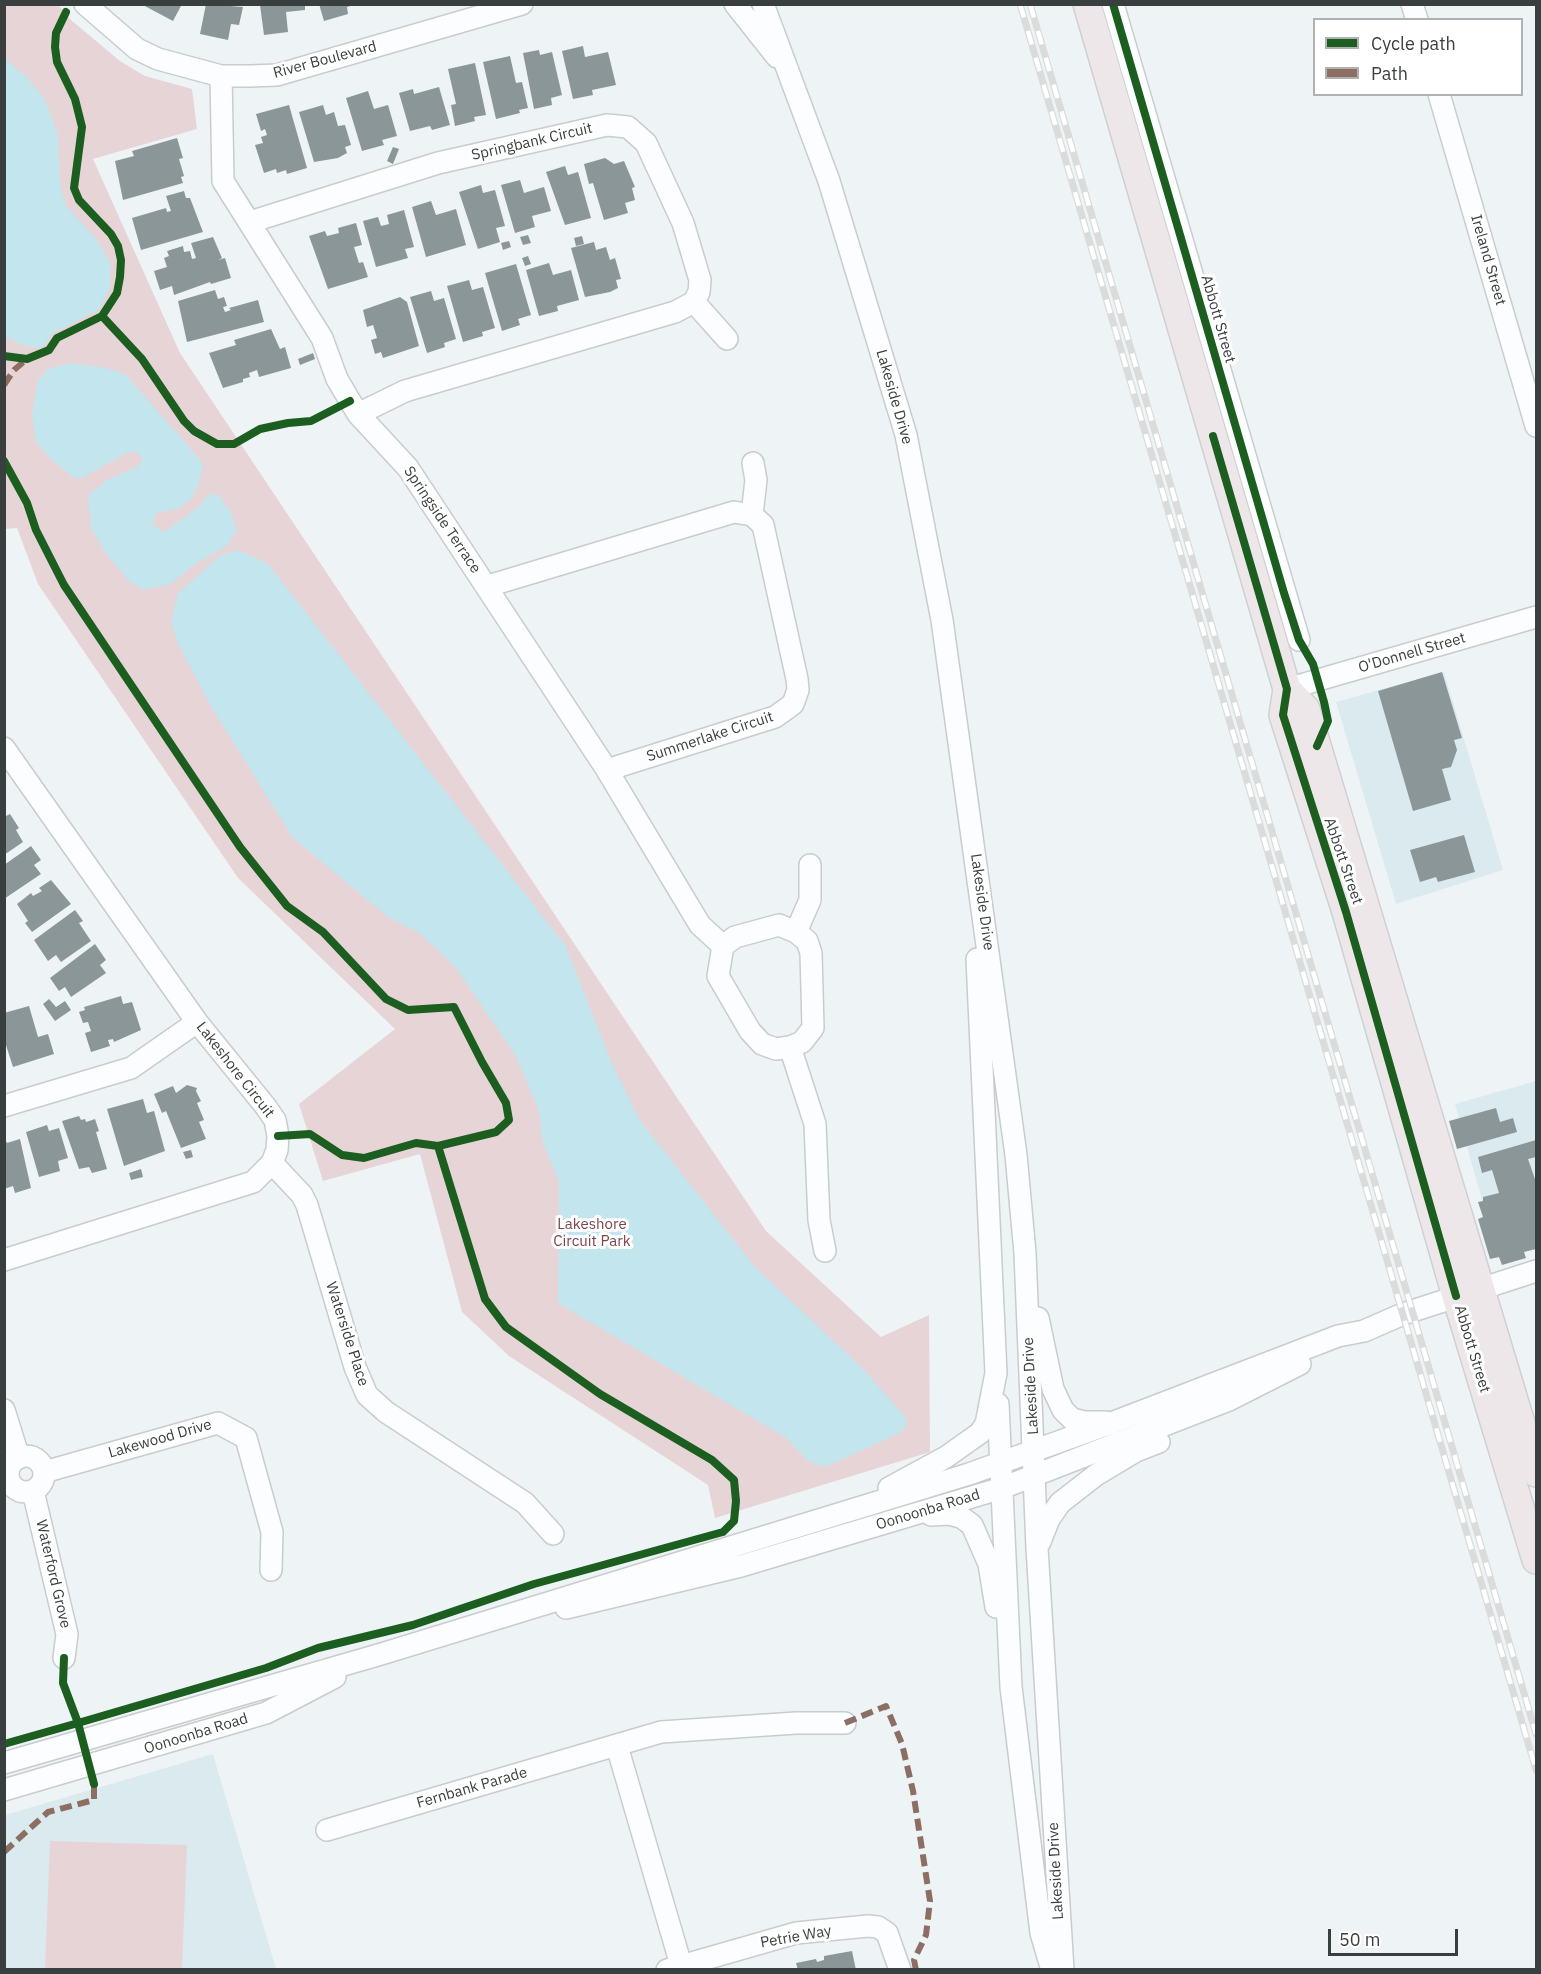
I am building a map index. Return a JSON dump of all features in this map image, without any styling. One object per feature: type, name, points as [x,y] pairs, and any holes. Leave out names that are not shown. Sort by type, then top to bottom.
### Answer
[{"type":"main road","name":"Abbott Street","points":[[1087,4],[1154,191],[1272,597],[1287,689],[1283,715],[1346,912],[1456,1296],[1536,1560]]},
{"type":"main road","name":"Abbott Street","points":[[1287,689],[1306,710],[1482,1287],[1536,1473]]},
{"type":"street","name":"River Boulevard","points":[[85,4],[136,49],[189,69],[221,76],[277,75],[521,6]]},
{"type":"street","points":[[735,4],[791,74]]},
{"type":"street","name":"Lakeside Drive","points":[[763,4],[829,181],[906,435],[942,620],[1016,1155],[1024,1253],[1037,1548],[1063,1970]]},
{"type":"street","name":"Abbott Street","points":[[1113,4],[1154,191]]},
{"type":"street","name":"Springside Terrace","points":[[221,76],[223,182],[322,338],[337,379],[357,414],[408,468],[488,586],[607,770],[700,925],[723,946]]},
{"type":"street","name":"Ireland Street","points":[[1440,96],[1536,426]]},
{"type":"street","name":"Springbank Circuit","points":[[250,222],[438,163],[621,124],[628,127],[646,143],[683,223],[700,280],[699,292],[694,302]]},
{"type":"street","points":[[357,414],[405,391],[675,312],[694,302],[727,339]]},
{"type":"street","points":[[488,586],[734,512],[752,515],[756,480],[753,463]]},
{"type":"street","name":"Summerlake Circuit","points":[[607,770],[775,717],[793,704],[798,690],[795,667],[763,525],[752,515]]},
{"type":"street","name":"Abbott Street","points":[[1272,597],[1299,640]]},
{"type":"street","name":"O'Donnell Street","points":[[1287,689],[1536,617]]},
{"type":"street","name":"Lakeshore Circuit","points":[[4,748],[197,1022],[274,1120],[278,1136],[277,1150],[272,1163]]},
{"type":"street","name":"Lakeside Drive","points":[[969,804],[1011,1687],[1041,1933],[1052,1970]]},
{"type":"street","points":[[796,932],[810,900],[810,866]]},
{"type":"street","points":[[779,926],[796,932],[807,941],[811,953],[813,1028],[808,1036],[790,1047],[776,1049],[762,1044],[750,1031],[718,976],[723,946],[735,937],[779,926]]},
{"type":"street","points":[[4,1106],[131,1068],[197,1022]]},
{"type":"street","points":[[790,1047],[814,1124],[819,1220],[825,1251]]},
{"type":"street","points":[[4,1260],[253,1182],[272,1163]]},
{"type":"street","name":"Waterside Place","points":[[272,1163],[302,1195],[307,1205],[355,1367],[367,1395],[386,1412],[525,1503],[553,1534]]},
{"type":"street","points":[[1024,1253],[1053,1389],[1063,1410],[1072,1419],[1084,1422],[1114,1422]]},
{"type":"street","name":"Oonoonba Road","points":[[4,1763],[378,1655],[1001,1463],[1338,1336],[1364,1331],[1456,1296],[1536,1271]]},
{"type":"street","name":"Oonoonba Road","points":[[471,1627],[609,1599],[741,1566],[1002,1488],[1229,1400],[1281,1372],[1345,1346],[1364,1331]]},
{"type":"street","name":"Lakeside Drive","points":[[817,1520],[902,1482],[946,1457],[980,1433],[986,1424],[996,1373]]},
{"type":"street","points":[[1037,1548],[1049,1519],[1060,1503],[1096,1474],[1136,1451],[1168,1438],[1229,1400]]},
{"type":"street","points":[[4,1410],[19,1458]]},
{"type":"street","name":"Lakewood Drive","points":[[44,1472],[218,1423],[246,1438],[272,1532],[271,1570]]},
{"type":"street","points":[[31,1457],[38,1461],[44,1472],[42,1482],[33,1491],[21,1492],[7,1481],[9,1468],[19,1458],[31,1457]]},
{"type":"street","name":"Waterford Grove","points":[[33,1491],[67,1634],[64,1658]]},
{"type":"street","points":[[910,1516],[949,1514],[961,1517],[972,1525],[989,1564],[1011,1687]]},
{"type":"street","name":"Oonoonba Road","points":[[4,1790],[266,1713],[378,1655]]},
{"type":"street","name":"Fernbank Parade","points":[[327,1830],[661,1732],[796,1723],[845,1724]]},
{"type":"street","points":[[617,1746],[674,1967]]},
{"type":"street","name":"Petrie Way","points":[[674,1967],[796,1933],[868,1926],[878,1927],[887,1933],[900,1970]]},
{"type":"shaded area","points":[[1444,672],[1503,870],[1396,904],[1336,702]]},
{"type":"shaded area","points":[[1536,1081],[1536,1246],[1498,1257],[1455,1104]]},
{"type":"shaded area","points":[[213,1754],[276,1969],[5,1970],[5,1815]]},
{"type":"green space","name":"Lakeshore Circuit Park","points":[[4,5],[58,5],[71,20],[120,61],[145,76],[192,89],[197,129],[93,159],[180,353],[766,1231],[881,1337],[929,1315],[930,1452],[715,1518],[708,1485],[509,1356],[462,1312],[420,1154],[323,1181],[299,1104],[395,1029],[238,878],[38,584],[17,528],[5,529]]},
{"type":"green space","points":[[50,1841],[187,1845],[182,1969],[45,1969]]},
{"type":"water","points":[[5,58],[29,80],[44,98],[58,134],[60,185],[66,206],[95,238],[110,262],[110,288],[98,310],[53,333],[42,348],[24,346],[5,336]]},
{"type":"water","points":[[72,363],[101,367],[125,374],[203,463],[199,483],[192,498],[178,509],[157,512],[152,524],[164,532],[199,507],[209,493],[220,496],[231,514],[237,530],[227,546],[195,564],[170,584],[143,590],[127,579],[105,552],[91,528],[88,496],[107,480],[139,466],[142,458],[137,452],[128,452],[82,478],[74,478],[52,460],[36,442],[32,414],[38,380],[48,369]]},
{"type":"water","points":[[238,550],[268,564],[565,945],[611,1061],[639,1119],[754,1266],[864,1370],[904,1416],[907,1425],[898,1434],[825,1467],[808,1461],[785,1437],[558,1303],[559,1182],[542,1140],[539,1111],[516,1056],[456,968],[421,934],[388,917],[293,838],[209,703],[178,643],[171,621],[178,593],[221,555]]},
{"type":"building","points":[[141,4],[182,4],[173,21]]},
{"type":"building","points":[[206,4],[243,7],[239,25],[231,24],[228,40],[200,34]]},
{"type":"building","points":[[319,4],[354,5],[347,7],[348,14],[324,21]]},
{"type":"building","points":[[260,5],[305,5],[305,10],[286,12],[288,32],[264,35]]},
{"type":"building","points":[[583,46],[585,57],[608,52],[616,85],[592,90],[593,95],[573,99],[562,51]]},
{"type":"building","points":[[539,50],[540,55],[552,52],[562,95],[551,98],[552,105],[534,109],[523,53]]},
{"type":"building","points":[[510,56],[516,83],[522,82],[528,108],[519,110],[520,113],[496,119],[483,62]]},
{"type":"building","points":[[475,63],[486,115],[474,117],[475,121],[455,126],[451,105],[456,104],[448,69]]},
{"type":"building","points":[[439,87],[450,125],[432,130],[430,126],[410,131],[399,93],[413,89],[414,94]]},
{"type":"building","points":[[368,91],[374,109],[388,105],[397,136],[382,140],[384,145],[362,151],[346,98]]},
{"type":"building","points":[[289,105],[307,168],[287,174],[286,170],[277,173],[276,169],[264,173],[255,145],[263,143],[261,137],[267,135],[265,129],[261,131],[256,114]]},
{"type":"building","points":[[323,105],[326,115],[334,112],[338,126],[345,125],[351,145],[345,147],[347,153],[338,158],[314,162],[299,112]]},
{"type":"building","points":[[177,138],[183,158],[179,159],[184,176],[181,177],[183,183],[123,200],[115,161],[134,156],[132,151]]},
{"type":"building","points":[[393,147],[399,149],[393,164],[387,161]]},
{"type":"building","points":[[605,158],[614,164],[624,161],[635,187],[632,188],[635,200],[625,203],[628,213],[604,220],[593,183],[589,184],[584,164]]},
{"type":"building","points":[[565,166],[568,175],[578,172],[591,218],[565,225],[546,172]]},
{"type":"building","points":[[520,180],[524,193],[544,187],[551,211],[532,216],[535,227],[515,233],[501,185]]},
{"type":"building","points":[[481,185],[483,193],[495,190],[505,226],[496,228],[500,242],[478,249],[459,192]]},
{"type":"building","points":[[184,191],[186,198],[190,198],[203,232],[141,250],[132,218],[166,208],[167,212],[171,211],[166,196]]},
{"type":"building","points":[[431,201],[436,215],[456,209],[466,245],[426,257],[412,207]]},
{"type":"building","points":[[404,210],[414,247],[405,249],[408,258],[376,267],[363,221],[378,217],[381,226],[389,224],[387,215]]},
{"type":"building","points":[[356,223],[362,245],[354,247],[359,263],[363,262],[368,277],[328,289],[309,236],[325,231],[327,236],[339,233],[338,228]]},
{"type":"building","points":[[528,235],[531,243],[523,245],[520,237]]},
{"type":"building","points":[[582,236],[584,244],[576,246],[574,238]]},
{"type":"building","points":[[213,237],[222,258],[218,260],[225,258],[231,278],[211,284],[210,282],[174,295],[172,286],[160,290],[154,271],[167,267],[164,258],[169,256],[167,251],[183,246],[184,252],[190,251],[192,259],[196,258],[191,243]]},
{"type":"building","points":[[509,241],[511,247],[503,250],[501,243]]},
{"type":"building","points":[[594,242],[596,250],[606,247],[610,260],[615,258],[621,279],[616,280],[618,288],[610,292],[585,297],[571,248]]},
{"type":"building","points":[[528,256],[531,264],[525,266],[522,258]]},
{"type":"building","points":[[549,263],[553,275],[571,270],[579,300],[557,306],[558,311],[539,316],[526,270]]},
{"type":"building","points":[[516,264],[531,315],[518,319],[520,325],[502,331],[485,273]]},
{"type":"building","points":[[469,280],[472,290],[483,287],[495,328],[482,332],[483,336],[463,342],[447,286]]},
{"type":"building","points":[[215,290],[218,299],[224,297],[227,306],[223,307],[225,312],[231,310],[229,308],[258,300],[264,322],[187,342],[178,301]]},
{"type":"building","points":[[431,291],[434,301],[444,298],[456,339],[444,343],[445,347],[427,353],[410,297]]},
{"type":"building","points":[[400,297],[407,302],[419,346],[383,358],[381,352],[375,354],[371,340],[377,338],[373,325],[367,327],[363,310]]},
{"type":"building","points":[[271,329],[280,349],[285,347],[291,368],[259,377],[257,370],[249,373],[250,377],[243,379],[243,382],[223,388],[209,353],[236,345],[234,340]]},
{"type":"building","points":[[313,353],[315,359],[300,365],[298,359]]},
{"type":"building","points":[[1442,672],[1462,738],[1454,740],[1457,750],[1451,767],[1442,769],[1451,800],[1413,811],[1378,691]]},
{"type":"building","points":[[10,814],[19,828],[16,830],[23,842],[4,855],[4,817]]},
{"type":"building","points":[[1464,835],[1475,872],[1438,882],[1436,877],[1420,882],[1410,850]]},
{"type":"building","points":[[31,846],[41,860],[34,865],[41,874],[4,899],[4,865]]},
{"type":"building","points":[[51,880],[71,904],[32,932],[25,923],[28,921],[17,904],[31,893],[33,896],[42,891],[39,888]]},
{"type":"building","points":[[75,910],[83,921],[79,923],[91,941],[61,962],[56,955],[48,961],[34,940]]},
{"type":"building","points":[[95,944],[106,960],[100,965],[106,973],[71,997],[65,987],[59,991],[50,978]]},
{"type":"building","points":[[121,996],[123,1004],[132,1002],[141,1030],[114,1042],[113,1039],[108,1040],[110,1046],[91,1052],[85,1033],[91,1031],[88,1022],[83,1023],[79,1012],[85,1010],[84,1007]]},
{"type":"building","points":[[49,999],[56,1007],[65,1001],[71,1010],[55,1021],[43,1004]]},
{"type":"building","points":[[29,1006],[38,1037],[48,1034],[54,1054],[13,1067],[4,1039],[4,1013]]},
{"type":"building","points":[[187,1085],[197,1088],[196,1091],[201,1101],[197,1103],[204,1120],[199,1122],[206,1139],[181,1148],[166,1111],[162,1113],[154,1094],[173,1086],[176,1093]]},
{"type":"building","points":[[143,1099],[147,1113],[154,1111],[165,1151],[124,1166],[107,1109]]},
{"type":"building","points":[[1496,1108],[1500,1122],[1513,1118],[1517,1132],[1457,1149],[1449,1121]]},
{"type":"building","points":[[79,1116],[86,1122],[95,1119],[99,1131],[96,1132],[107,1169],[92,1173],[89,1167],[79,1169],[62,1121]]},
{"type":"building","points":[[47,1125],[49,1131],[59,1128],[68,1158],[58,1161],[60,1171],[39,1177],[26,1132]]},
{"type":"building","points":[[4,1137],[7,1143],[20,1139],[31,1188],[15,1193],[13,1186],[4,1189]]},
{"type":"building","points":[[1536,1140],[1536,1157],[1528,1159],[1536,1182],[1536,1249],[1524,1252],[1526,1258],[1502,1265],[1499,1257],[1490,1259],[1478,1219],[1483,1217],[1478,1202],[1483,1201],[1483,1197],[1499,1193],[1492,1170],[1482,1173],[1478,1157]]},
{"type":"building","points":[[191,1150],[193,1157],[186,1159],[183,1152]]},
{"type":"building","points":[[141,1169],[143,1177],[131,1180],[129,1173]]},
{"type":"building","points":[[852,1951],[856,1970],[798,1970],[796,1963],[816,1959],[817,1962],[824,1960],[824,1956]]},
{"type":"railway","points":[[1020,4],[1536,1770]]},
{"type":"railway","points":[[1030,4],[1536,1734]]},
{"type":"marked path","points":[[4,385],[14,370],[27,359]]},
{"type":"marked path","points":[[845,1723],[886,1706],[902,1744],[913,1791],[930,1901],[926,1935],[914,1960],[916,1970]]},
{"type":"marked path","points":[[4,1852],[48,1812],[94,1800],[94,1784]]},
{"type":"cycle path","points":[[1113,4],[1284,593],[1299,640],[1313,664],[1324,702],[1328,721],[1317,746]]},
{"type":"cycle path","points":[[4,356],[27,359],[49,350],[57,338],[102,316],[117,293],[120,277],[121,260],[118,246],[111,234],[79,200],[74,188],[82,127],[75,99],[57,62],[55,47],[56,33],[66,12]]},
{"type":"cycle path","points":[[102,316],[142,359],[184,421],[194,431],[217,444],[234,444],[260,429],[311,421],[350,401]]},
{"type":"cycle path","points":[[1213,436],[1287,689],[1283,715],[1346,912],[1456,1296]]},
{"type":"cycle path","points":[[4,461],[27,503],[36,530],[64,585],[240,847],[287,906],[323,932],[386,999],[408,1010],[454,1007],[506,1103],[509,1120],[496,1132],[438,1146],[416,1143],[364,1158],[342,1155],[310,1134],[278,1136]]},
{"type":"cycle path","points":[[64,1658],[63,1683],[78,1723],[266,1668],[318,1648],[413,1625],[534,1584],[723,1532],[734,1521],[736,1501],[734,1480],[712,1460],[600,1394],[506,1327],[485,1299],[438,1146]]},
{"type":"cycle path","points":[[4,1744],[78,1723],[94,1784]]}]
